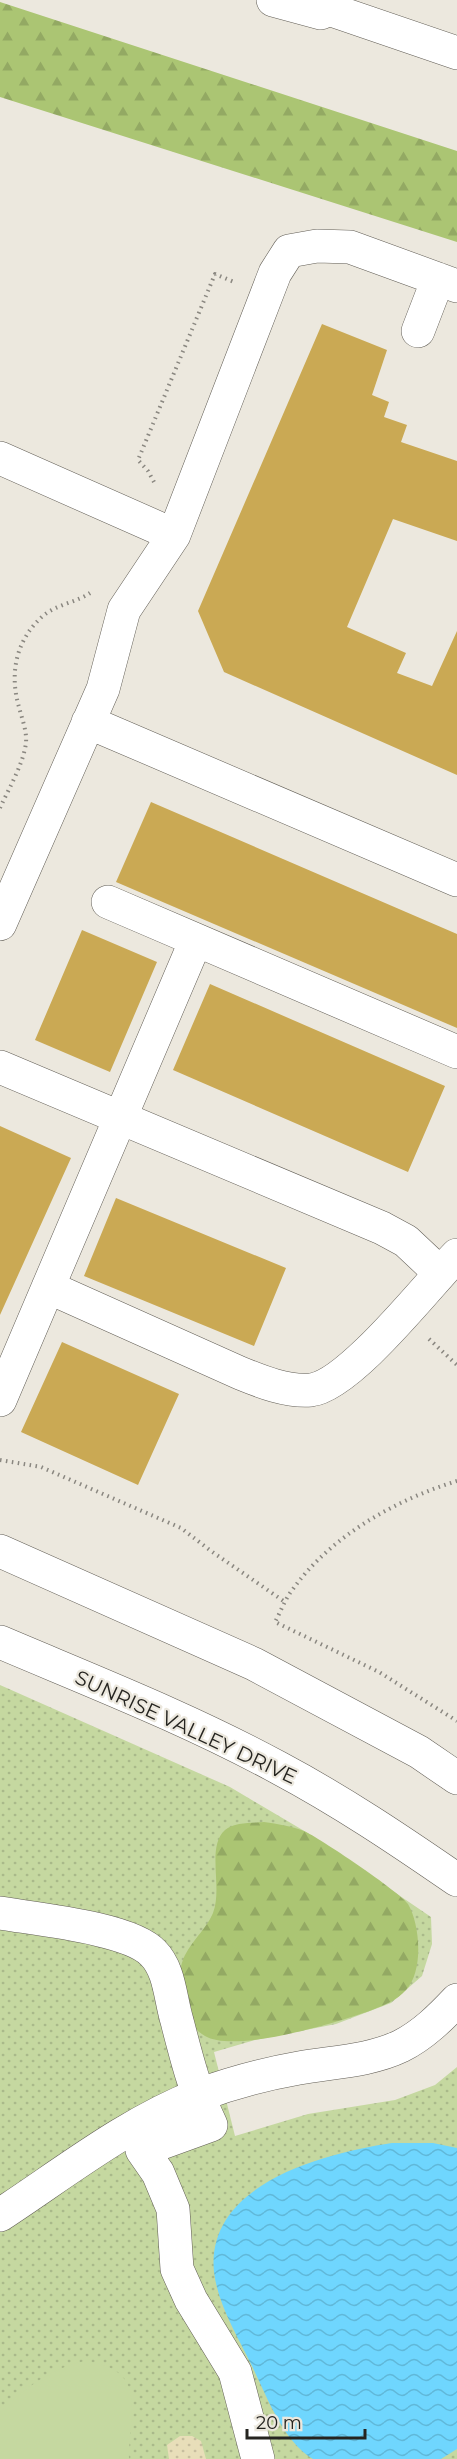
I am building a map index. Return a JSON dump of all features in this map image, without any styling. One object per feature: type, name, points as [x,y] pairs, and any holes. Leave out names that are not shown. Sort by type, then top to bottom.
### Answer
[{"type":"main road","points":[[273,0],[407,36]]},
{"type":"main road","points":[[302,0],[457,53]]},
{"type":"main road","points":[[0,924],[103,689],[124,610],[174,535],[275,273],[289,251],[317,246],[350,247],[447,282],[418,331]]},
{"type":"main road","points":[[0,458],[174,535]]},
{"type":"main road","points":[[88,722],[457,880]]},
{"type":"main road","points":[[108,902],[457,1052]]},
{"type":"main road","points":[[0,1400],[196,940]]},
{"type":"main road","points":[[0,1067],[382,1228],[448,1264],[357,1364],[331,1383],[312,1390],[269,1384],[48,1287]]},
{"type":"main road","points":[[0,1551],[254,1664],[419,1752],[457,1778]]},
{"type":"main road","name":"SUNRISE VALLEY DRIVE","points":[[0,1642],[180,1719],[278,1767],[390,1833],[457,1880]]},
{"type":"main road","points":[[0,1913],[101,1931],[134,1940],[153,1952],[166,1972],[204,2110]]},
{"type":"main road","points":[[258,2459],[235,2372],[191,2300],[177,2269],[172,2209],[158,2174],[142,2150],[249,2079],[377,2055],[400,2047],[441,2017],[457,2000]]},
{"type":"main road","points":[[0,2214],[125,2132],[204,2110]]},
{"type":"path","points":[[0,1460],[41,1467],[181,1528],[285,1602]]},
{"type":"path","points":[[457,1480],[374,1517],[349,1533],[299,1580],[275,1622],[379,1672],[457,1721]]},
{"type":"green space","points":[[0,2],[457,151],[457,242],[0,97]]},
{"type":"green space","points":[[0,1685],[230,1787],[306,1832],[431,1917],[432,1944],[422,1976],[391,2003],[336,2024],[255,2040],[214,2052],[235,2136],[308,2114],[395,2100],[435,2085],[457,2067],[457,2459],[0,2459]]},
{"type":"green space","points":[[264,1822],[294,1828],[312,1835],[358,1865],[402,1898],[408,1904],[415,1923],[418,1947],[416,1971],[412,1982],[402,1994],[391,2002],[372,2010],[287,2034],[262,2039],[219,2041],[200,2033],[191,2022],[182,1989],[181,1967],[187,1952],[213,1913],[216,1903],[215,1857],[219,1837],[229,1827],[244,1823]]},
{"type":"green space","points":[[85,2361],[105,2366],[119,2373],[127,2383],[132,2409],[129,2459],[0,2459],[0,2413],[39,2380],[73,2364]]},
{"type":"sand","points":[[180,2436],[192,2436],[201,2441],[206,2459],[169,2459],[167,2445]]},
{"type":"water","points":[[392,2143],[433,2143],[457,2148],[457,2449],[441,2459],[313,2459],[292,2441],[276,2416],[229,2320],[214,2272],[216,2241],[229,2216],[249,2195],[275,2178],[335,2155]]},
{"type":"building","points":[[322,324],[387,350],[372,395],[389,402],[384,417],[407,425],[401,442],[457,461],[457,541],[393,519],[347,627],[406,653],[397,673],[432,686],[457,631],[457,775],[224,672],[198,611]]},
{"type":"building","points":[[151,802],[457,934],[457,1028],[116,882]]},
{"type":"building","points":[[82,930],[157,962],[110,1072],[35,1040]]},
{"type":"building","points":[[210,984],[445,1086],[408,1172],[173,1070]]},
{"type":"building","points":[[0,1126],[71,1158],[0,1315]]},
{"type":"building","points":[[116,1198],[286,1268],[254,1346],[84,1276]]},
{"type":"building","points":[[62,1342],[179,1394],[138,1485],[21,1432]]}]
